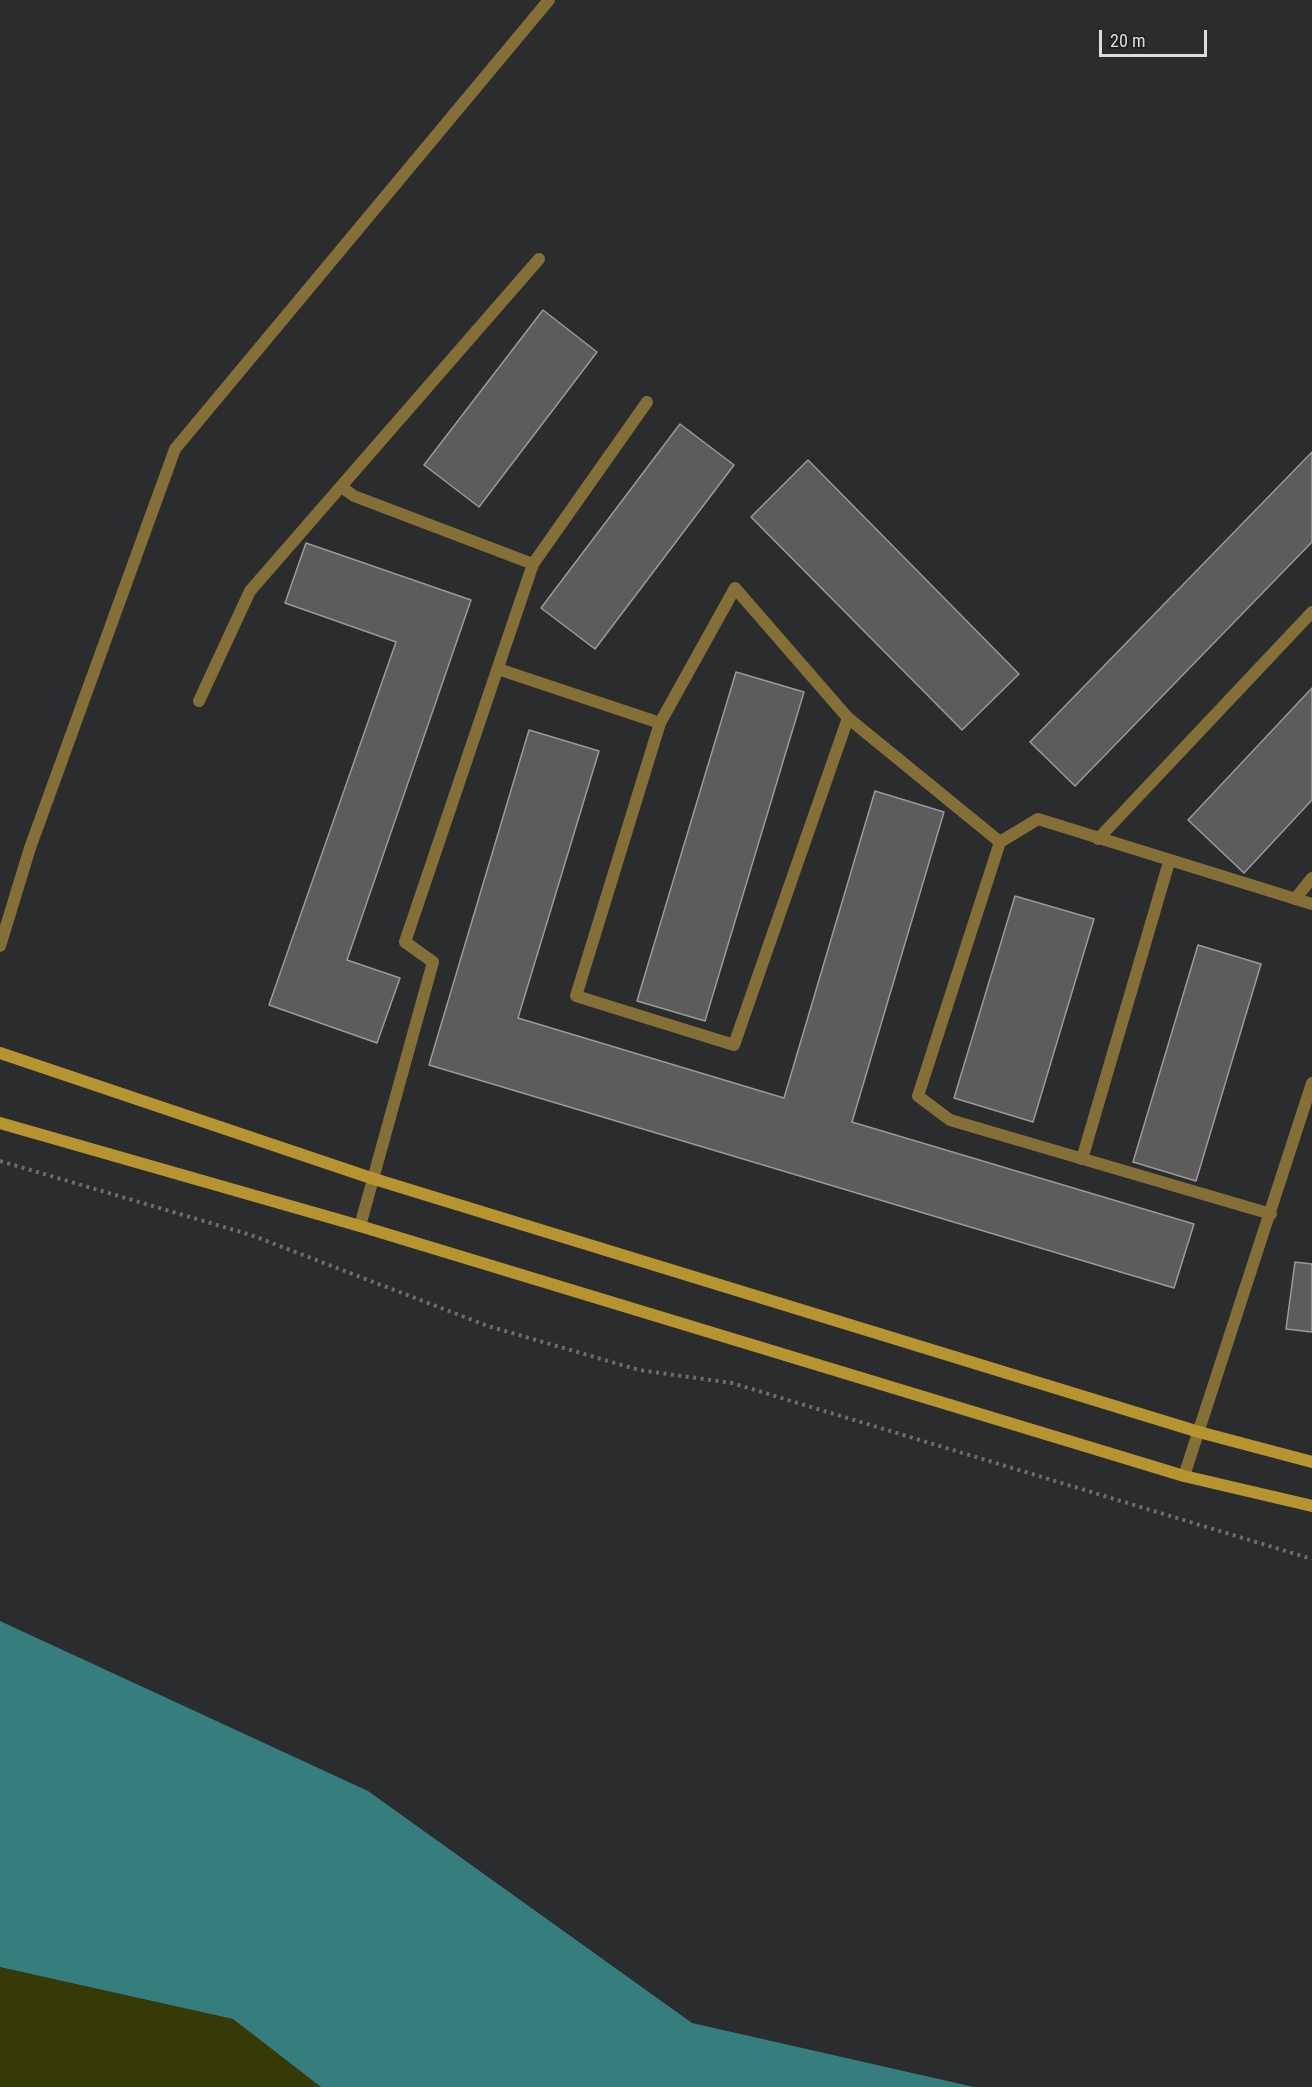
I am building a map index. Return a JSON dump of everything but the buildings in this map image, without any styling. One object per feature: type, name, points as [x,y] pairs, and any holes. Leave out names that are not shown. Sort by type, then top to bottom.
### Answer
[{"type":"main road","points":[[0,1053],[371,1178],[1199,1432],[1312,1462]]},
{"type":"main road","points":[[0,1123],[360,1226],[1184,1476],[1312,1506]]},
{"type":"street","points":[[0,946],[30,848],[175,450],[549,0]]},
{"type":"street","points":[[199,701],[250,591],[343,488],[539,259]]},
{"type":"street","points":[[360,1226],[371,1178],[433,962],[405,942],[533,564],[647,402]]},
{"type":"street","points":[[343,488],[354,496],[533,564]]},
{"type":"street","points":[[848,718],[734,1046],[576,996],[660,723],[735,588],[848,718],[1000,842]]},
{"type":"street","points":[[1098,838],[1312,612]]},
{"type":"street","points":[[498,669],[660,723]]},
{"type":"street","points":[[1271,1214],[950,1119],[918,1096],[1000,842],[1038,819],[1169,862],[1312,904]]},
{"type":"street","points":[[1082,1159],[1169,862]]},
{"type":"street","points":[[1295,899],[1312,878]]},
{"type":"street","points":[[1184,1476],[1312,1083]]},
{"type":"path","points":[[0,1161],[251,1235],[488,1326],[639,1370],[732,1383],[1312,1559]]},
{"type":"shaded area","points":[[0,1967],[233,2019],[321,2087],[0,2087]]},
{"type":"water","points":[[0,1621],[368,1791],[692,2023],[974,2087],[321,2087],[233,2019],[0,1967]]}]
